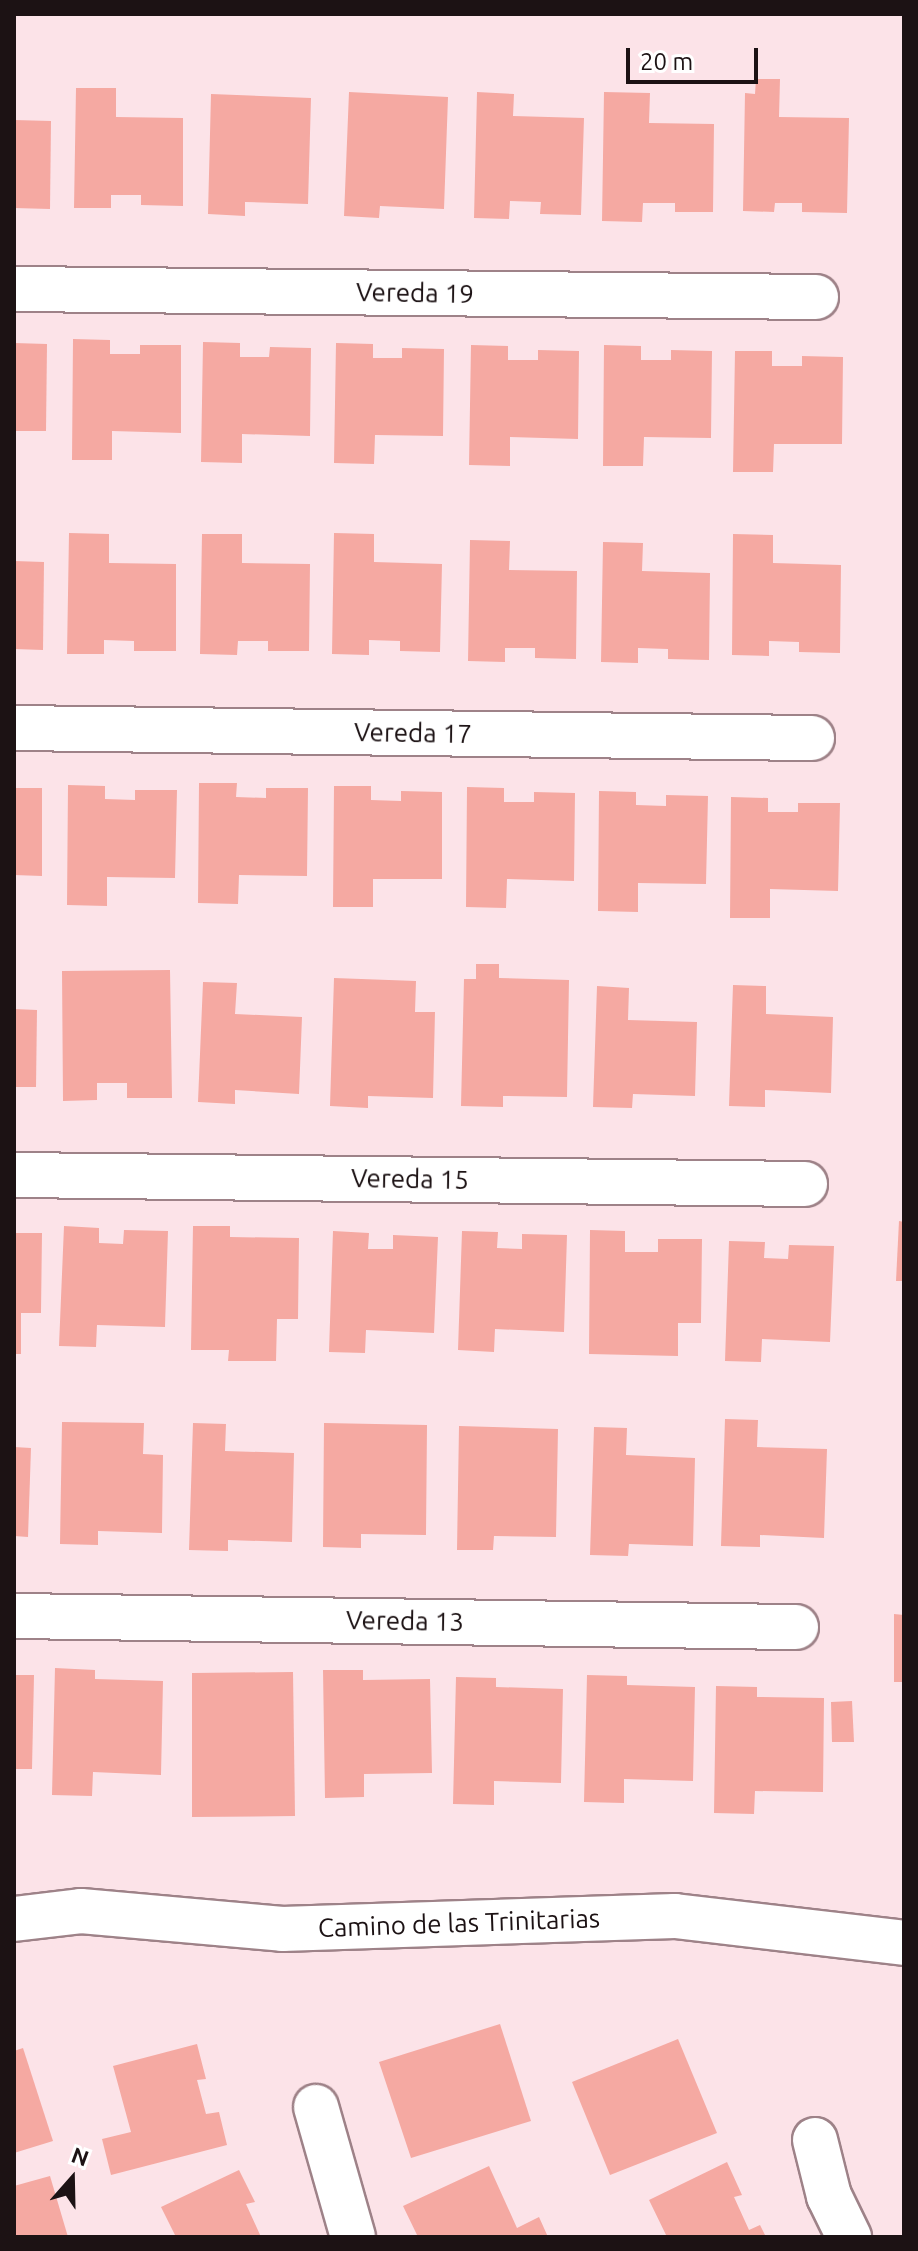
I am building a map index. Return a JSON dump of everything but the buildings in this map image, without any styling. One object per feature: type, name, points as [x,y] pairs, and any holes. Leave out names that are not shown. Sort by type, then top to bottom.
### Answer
[{"type":"street","name":"Vereda 19","points":[[14,289],[816,297]]},
{"type":"street","name":"Vereda 17","points":[[14,728],[812,738]]},
{"type":"street","name":"Vereda 15","points":[[14,1175],[805,1184]]},
{"type":"street","name":"Vereda 13","points":[[14,1616],[796,1627]]},
{"type":"street","name":"Camino de las Trinitarias","points":[[14,1919],[81,1911],[282,1929],[675,1916],[904,1943]]},
{"type":"street","points":[[316,2107],[353,2237]]},
{"type":"street","points":[[815,2140],[829,2196],[849,2237]]}]
